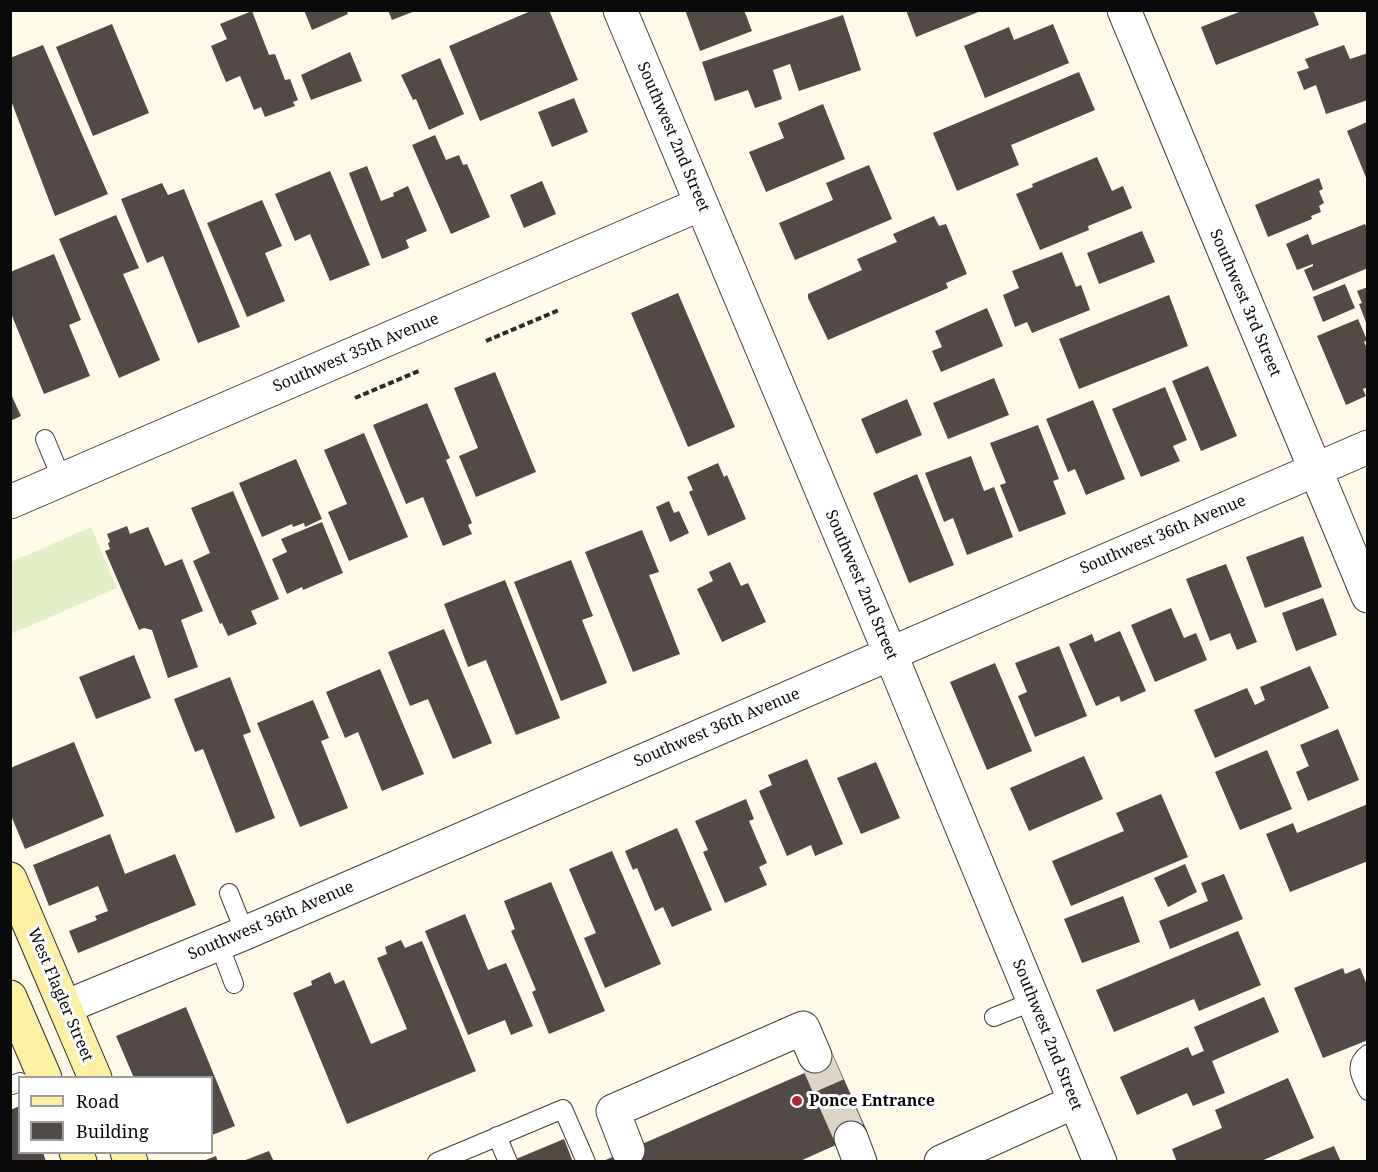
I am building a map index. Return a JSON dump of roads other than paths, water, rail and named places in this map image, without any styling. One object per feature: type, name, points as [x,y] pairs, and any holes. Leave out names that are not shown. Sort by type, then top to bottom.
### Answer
[{"type":"main road","name":"West Flagler Street","points":[[10,879],[95,1076]]},
{"type":"main road","points":[[10,997],[29,1076]]},
{"type":"street","name":"Southwest 2nd Street","points":[[620,10],[1100,1161]]},
{"type":"street","name":"Southwest 3rd Street","points":[[1124,10],[1368,596]]},
{"type":"street","name":"Southwest 35th Avenue","points":[[10,502],[701,204]]},
{"type":"street","name":"Southwest 36th Avenue","points":[[65,1007],[232,938],[1368,447]]},
{"type":"street","points":[[628,1150],[613,1111],[803,1028],[815,1056]]},
{"type":"street","points":[[940,1161],[1074,1102]]},
{"type":"lane","points":[[45,439],[62,480]]},
{"type":"lane","points":[[229,893],[234,984]]},
{"type":"lane","points":[[994,1017],[1034,1001]]},
{"type":"lane","points":[[1368,1054],[1361,1059],[1359,1065],[1360,1074],[1368,1091]]},
{"type":"lane","points":[[437,1161],[563,1109],[586,1161]]},
{"type":"lane","points":[[497,1136],[508,1161]]},
{"type":"tunnel","points":[[815,1056],[851,1138]]},
{"type":"place","name":"Ponce Entrance","points":[[797,1101]]}]
